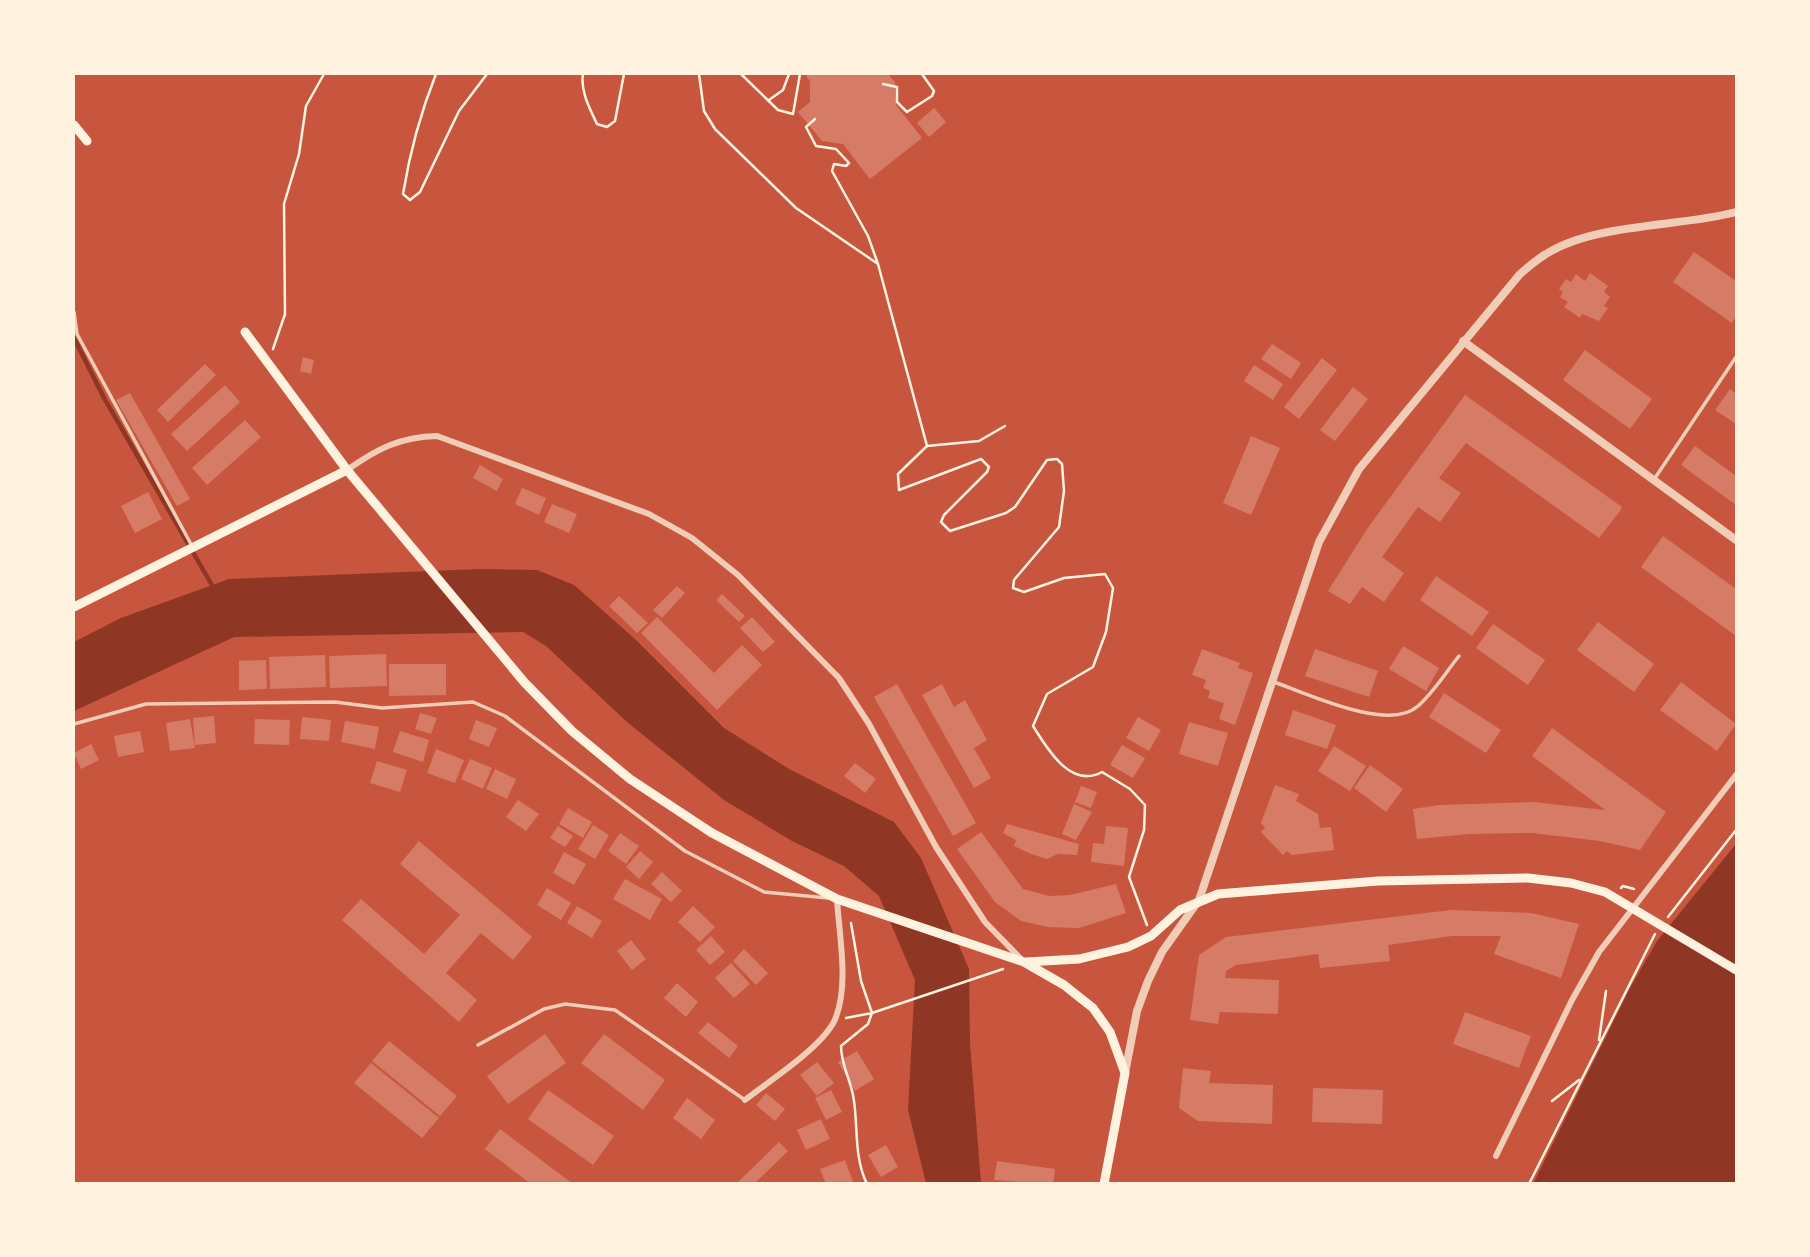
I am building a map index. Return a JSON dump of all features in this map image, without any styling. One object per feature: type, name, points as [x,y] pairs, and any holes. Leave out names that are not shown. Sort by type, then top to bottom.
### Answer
[{"type":"main road","points":[[74,125],[88,141]]},
{"type":"main road","points":[[245,332],[347,470],[509,664],[572,731],[630,779],[712,833],[837,899],[1024,962],[1064,985],[1093,1008],[1110,1032],[1125,1073],[1104,1184]]},
{"type":"main road","points":[[74,607],[347,470]]},
{"type":"main road","points":[[1024,962],[1092,956],[1128,947],[1151,936],[1180,910],[1218,894],[1378,881],[1528,878],[1588,886],[1615,897],[1737,970]]},
{"type":"street","points":[[1125,1073],[1137,1011],[1148,981],[1162,951],[1199,900],[1319,542],[1359,469],[1520,274],[1547,253],[1577,241],[1635,228],[1737,212]]},
{"type":"street","points":[[1463,341],[1737,540]]},
{"type":"street","points":[[347,470],[389,442],[411,437],[437,436],[649,514],[692,538],[738,575],[839,678],[869,724],[936,847],[985,922],[1024,962]]},
{"type":"street","points":[[1496,1156],[1572,1000],[1599,952],[1737,775]]},
{"type":"street","points":[[745,1100],[823,1037],[835,1020],[842,998],[837,899]]},
{"type":"lane","points":[[74,313],[77,334],[193,548]]},
{"type":"lane","points":[[1654,480],[1737,357]]},
{"type":"lane","points":[[1274,682],[1355,711],[1408,712],[1418,707],[1459,656]]},
{"type":"lane","points":[[74,724],[146,704],[335,702],[382,708],[473,702],[505,716],[685,851],[729,876],[764,892],[837,899]]},
{"type":"lane","points":[[478,1045],[554,1006],[565,1004],[615,1010],[745,1100]]},
{"type":"path","points":[[267,362],[285,314],[284,204],[299,153],[306,106],[324,74]]},
{"type":"path","points":[[436,74],[419,117],[407,161],[403,194],[410,200],[420,192],[459,111],[487,74]]},
{"type":"path","points":[[583,74],[582,81],[588,104],[597,124],[607,127],[615,121],[624,74]]},
{"type":"path","points":[[699,74],[704,111],[723,137],[796,208],[878,264]]},
{"type":"path","points":[[741,74],[778,110],[793,114],[800,74]]},
{"type":"path","points":[[769,100],[783,90],[789,74]]},
{"type":"path","points":[[883,84],[897,87],[897,102],[907,112],[932,96],[934,91],[922,74]]},
{"type":"path","points":[[815,119],[806,127],[816,146],[836,149],[849,163],[846,166],[834,164],[832,171],[868,236],[878,264],[927,446]]},
{"type":"path","points":[[1005,426],[979,440],[927,446],[898,474],[899,490],[981,458],[989,467],[944,515],[942,522],[950,531],[1006,513],[1015,507],[1047,460],[1058,459],[1062,464],[1064,491],[1059,527],[1014,580],[1013,588],[1024,592],[1064,578],[1105,574],[1113,588],[1106,632],[1093,667],[1047,694],[1033,726],[1051,753],[1080,778],[1091,778],[1102,772],[1130,789],[1145,805],[1144,830],[1129,877],[1151,936]]},
{"type":"path","points":[[1664,922],[1737,830]]},
{"type":"path","points":[[1615,897],[1623,886],[1644,892]]},
{"type":"path","points":[[837,899],[852,925],[861,981],[872,1013],[867,1024],[841,1046],[854,1100],[854,1126],[867,1184]]},
{"type":"path","points":[[1529,1184],[1656,932]]},
{"type":"path","points":[[835,1020],[872,1013],[1024,962]]},
{"type":"path","points":[[1598,1043],[1606,992]]},
{"type":"path","points":[[1552,1101],[1581,1078]]},
{"type":"shaded area","points":[[480,569],[537,570],[574,585],[635,639],[724,728],[789,769],[894,822],[921,858],[969,969],[970,1043],[981,1183],[926,1183],[908,1110],[915,980],[879,896],[844,866],[792,841],[724,800],[627,722],[546,646],[523,632],[234,637],[74,711],[74,642],[121,618],[229,579]]},
{"type":"shaded area","points":[[1736,844],[1736,1183],[1533,1184],[1630,988],[1657,941]]},
{"type":"building","points":[[888,74],[895,82],[896,105],[922,138],[870,179],[843,144],[822,141],[798,112],[810,102],[810,81],[806,76]]},
{"type":"building","points":[[934,108],[946,122],[929,137],[917,123]]},
{"type":"building","points":[[1694,252],[1736,281],[1736,316],[1732,323],[1673,282]]},
{"type":"building","points":[[1590,273],[1608,286],[1604,292],[1610,297],[1604,306],[1608,308],[1599,321],[1582,314],[1580,318],[1564,307],[1568,302],[1560,297],[1563,292],[1559,289],[1566,279],[1571,282],[1576,274],[1585,281]]},
{"type":"building","points":[[1272,344],[1301,363],[1291,379],[1261,359]]},
{"type":"building","points":[[1585,350],[1652,399],[1630,429],[1563,380]]},
{"type":"building","points":[[303,357],[314,360],[311,374],[300,371]]},
{"type":"building","points":[[1322,358],[1337,370],[1299,419],[1284,407]]},
{"type":"building","points":[[205,364],[216,375],[168,422],[157,410]]},
{"type":"building","points":[[1254,365],[1283,384],[1273,400],[1244,381]]},
{"type":"building","points":[[225,385],[240,402],[187,451],[171,434]]},
{"type":"building","points":[[1353,387],[1368,399],[1335,441],[1320,430]]},
{"type":"building","points":[[1730,389],[1736,394],[1736,424],[1715,410]]},
{"type":"building","points":[[130,393],[190,499],[177,506],[116,400]]},
{"type":"building","points":[[1465,395],[1622,507],[1620,511],[1599,538],[1466,443],[1439,478],[1461,493],[1440,522],[1418,507],[1382,557],[1404,573],[1384,602],[1362,587],[1350,604],[1328,591],[1367,529]]},
{"type":"building","points":[[245,420],[261,437],[207,485],[192,468]]},
{"type":"building","points":[[1251,436],[1280,448],[1251,515],[1223,503]]},
{"type":"building","points":[[1695,446],[1736,476],[1736,505],[1681,465]]},
{"type":"building","points":[[480,465],[503,479],[497,491],[473,478]]},
{"type":"building","points":[[522,488],[546,498],[539,515],[515,504]]},
{"type":"building","points":[[148,492],[162,519],[135,533],[121,506]]},
{"type":"building","points":[[552,504],[577,514],[569,533],[544,522]]},
{"type":"building","points":[[1663,536],[1736,589],[1736,636],[1641,567]]},
{"type":"building","points":[[1436,576],[1489,612],[1472,636],[1420,600]]},
{"type":"building","points":[[677,586],[685,593],[662,618],[653,610]]},
{"type":"building","points":[[722,594],[745,616],[739,622],[716,600]]},
{"type":"building","points":[[619,596],[648,623],[637,633],[609,606]]},
{"type":"building","points":[[657,617],[714,673],[742,645],[762,665],[717,710],[641,633]]},
{"type":"building","points":[[752,617],[775,642],[763,652],[740,628]]},
{"type":"building","points":[[1598,622],[1654,664],[1634,692],[1577,650]]},
{"type":"building","points":[[1493,624],[1545,660],[1528,685],[1476,648]]},
{"type":"building","points":[[1403,646],[1439,668],[1426,691],[1389,669]]},
{"type":"building","points":[[1202,649],[1240,663],[1238,668],[1253,673],[1235,725],[1219,719],[1224,703],[1208,698],[1210,691],[1203,688],[1206,680],[1192,675]]},
{"type":"building","points":[[1315,649],[1378,671],[1369,697],[1305,676]]},
{"type":"building","points":[[386,654],[387,686],[330,688],[329,656]]},
{"type":"building","points":[[325,655],[326,687],[270,689],[269,657]]},
{"type":"building","points":[[266,660],[267,689],[239,690],[239,661]]},
{"type":"building","points":[[389,664],[446,664],[446,695],[389,696]]},
{"type":"building","points":[[1681,682],[1736,724],[1717,751],[1660,710]]},
{"type":"building","points":[[897,684],[976,823],[953,836],[874,697]]},
{"type":"building","points":[[942,684],[954,707],[965,700],[987,740],[974,748],[991,778],[974,788],[922,695]]},
{"type":"building","points":[[1444,693],[1501,730],[1486,753],[1429,717]]},
{"type":"building","points":[[1293,710],[1336,725],[1327,749],[1285,735]]},
{"type":"building","points":[[420,713],[437,718],[431,734],[415,729]]},
{"type":"building","points":[[214,716],[216,743],[195,745],[193,718]]},
{"type":"building","points":[[302,717],[331,720],[329,741],[300,739]]},
{"type":"building","points":[[1138,717],[1161,730],[1149,751],[1126,738]]},
{"type":"building","points":[[190,719],[195,748],[170,751],[166,723]]},
{"type":"building","points":[[255,719],[290,720],[289,745],[254,744]]},
{"type":"building","points":[[476,720],[497,728],[489,747],[469,739]]},
{"type":"building","points":[[345,721],[379,727],[375,749],[341,742]]},
{"type":"building","points":[[1189,722],[1228,733],[1218,766],[1179,754]]},
{"type":"building","points":[[1552,728],[1666,812],[1640,850],[1600,841],[1532,833],[1469,834],[1417,839],[1413,809],[1439,805],[1533,802],[1605,810],[1532,756]]},
{"type":"building","points":[[140,731],[144,752],[118,757],[114,736]]},
{"type":"building","points":[[400,731],[429,740],[423,762],[393,752]]},
{"type":"building","points":[[91,744],[99,760],[81,769],[74,753]]},
{"type":"building","points":[[1122,745],[1145,758],[1133,778],[1110,765]]},
{"type":"building","points":[[1334,746],[1366,766],[1350,791],[1318,771]]},
{"type":"building","points":[[436,749],[464,760],[455,783],[427,773]]},
{"type":"building","points":[[470,759],[492,768],[483,789],[461,779]]},
{"type":"building","points":[[377,761],[407,770],[400,792],[370,783]]},
{"type":"building","points":[[855,763],[876,779],[865,793],[844,776]]},
{"type":"building","points":[[1370,765],[1403,789],[1386,812],[1354,788]]},
{"type":"building","points":[[495,769],[516,779],[507,799],[486,789]]},
{"type":"building","points":[[1275,785],[1299,794],[1296,801],[1318,814],[1320,828],[1331,827],[1334,850],[1292,855],[1287,851],[1283,855],[1261,832],[1265,828],[1261,823]]},
{"type":"building","points":[[1081,786],[1097,792],[1091,808],[1075,802]]},
{"type":"building","points":[[518,800],[539,814],[526,831],[506,817]]},
{"type":"building","points":[[1074,804],[1092,812],[1076,840],[1062,834]]},
{"type":"building","points":[[568,808],[592,822],[583,838],[559,824]]},
{"type":"building","points":[[1007,824],[1079,844],[1077,855],[1058,854],[1047,859],[1031,854],[1014,846],[1016,840],[1003,833]]},
{"type":"building","points":[[593,825],[609,835],[595,859],[578,849]]},
{"type":"building","points":[[558,826],[573,836],[565,847],[550,838]]},
{"type":"building","points":[[1106,826],[1128,828],[1124,866],[1091,862],[1093,843],[1104,844]]},
{"type":"building","points":[[981,832],[1023,889],[1049,896],[1070,895],[1116,884],[1126,913],[1079,928],[1048,927],[1021,921],[995,902],[957,849]]},
{"type":"building","points":[[620,833],[639,846],[626,864],[608,851]]},
{"type":"building","points":[[419,841],[532,937],[513,960],[481,933],[446,973],[477,1000],[459,1022],[342,920],[361,899],[424,954],[460,915],[400,864]]},
{"type":"building","points":[[640,851],[653,862],[639,879],[626,867]]},
{"type":"building","points":[[564,852],[586,864],[574,885],[553,873]]},
{"type":"building","points":[[662,872],[682,891],[671,902],[651,884]]},
{"type":"building","points":[[625,879],[662,899],[650,920],[613,899]]},
{"type":"building","points":[[547,888],[571,903],[561,920],[537,905]]},
{"type":"building","points":[[577,906],[602,921],[592,938],[567,923]]},
{"type":"building","points":[[693,906],[715,927],[700,942],[678,922]]},
{"type":"building","points":[[1451,910],[1531,913],[1579,924],[1561,978],[1494,954],[1501,936],[1452,936],[1388,945],[1390,961],[1320,968],[1318,954],[1236,965],[1226,971],[1225,978],[1279,980],[1278,1014],[1220,1012],[1218,1024],[1190,1020],[1199,955],[1226,937]]},
{"type":"building","points":[[711,936],[725,952],[710,965],[696,950]]},
{"type":"building","points":[[631,940],[646,959],[632,970],[617,951]]},
{"type":"building","points":[[744,949],[768,973],[756,985],[733,961]]},
{"type":"building","points":[[731,963],[750,984],[734,998],[715,978]]},
{"type":"building","points":[[677,983],[698,1002],[686,1017],[664,998]]},
{"type":"building","points":[[1465,1012],[1531,1036],[1519,1068],[1453,1044]]},
{"type":"building","points":[[708,1022],[738,1046],[729,1058],[698,1033]]},
{"type":"building","points":[[545,1034],[566,1063],[508,1104],[487,1076]]},
{"type":"building","points":[[604,1034],[665,1080],[643,1110],[581,1063]]},
{"type":"building","points":[[389,1041],[457,1096],[440,1116],[372,1061]]},
{"type":"building","points":[[857,1051],[874,1079],[855,1091],[838,1062]]},
{"type":"building","points":[[817,1062],[834,1083],[817,1096],[800,1075]]},
{"type":"building","points":[[371,1063],[439,1118],[422,1138],[354,1083]]},
{"type":"building","points":[[1183,1068],[1211,1071],[1209,1083],[1273,1085],[1272,1124],[1198,1121],[1179,1108]]},
{"type":"building","points":[[1313,1088],[1383,1090],[1382,1124],[1312,1122]]},
{"type":"building","points":[[548,1090],[614,1136],[593,1165],[528,1119]]},
{"type":"building","points":[[831,1090],[842,1112],[826,1120],[815,1098]]},
{"type":"building","points":[[766,1093],[785,1109],[775,1121],[756,1105]]},
{"type":"building","points":[[687,1098],[715,1120],[701,1139],[673,1118]]},
{"type":"building","points":[[821,1119],[830,1139],[806,1150],[797,1130]]},
{"type":"building","points":[[500,1129],[573,1184],[531,1184],[485,1149]]},
{"type":"building","points":[[779,1142],[788,1151],[754,1184],[736,1184]]},
{"type":"building","points":[[886,1145],[898,1167],[881,1177],[868,1155]]},
{"type":"building","points":[[845,1160],[853,1182],[826,1184],[820,1169]]},
{"type":"building","points":[[997,1161],[1055,1169],[1053,1184],[994,1180]]},
{"type":"waterway","points":[[74,338],[104,398],[213,587]]}]
